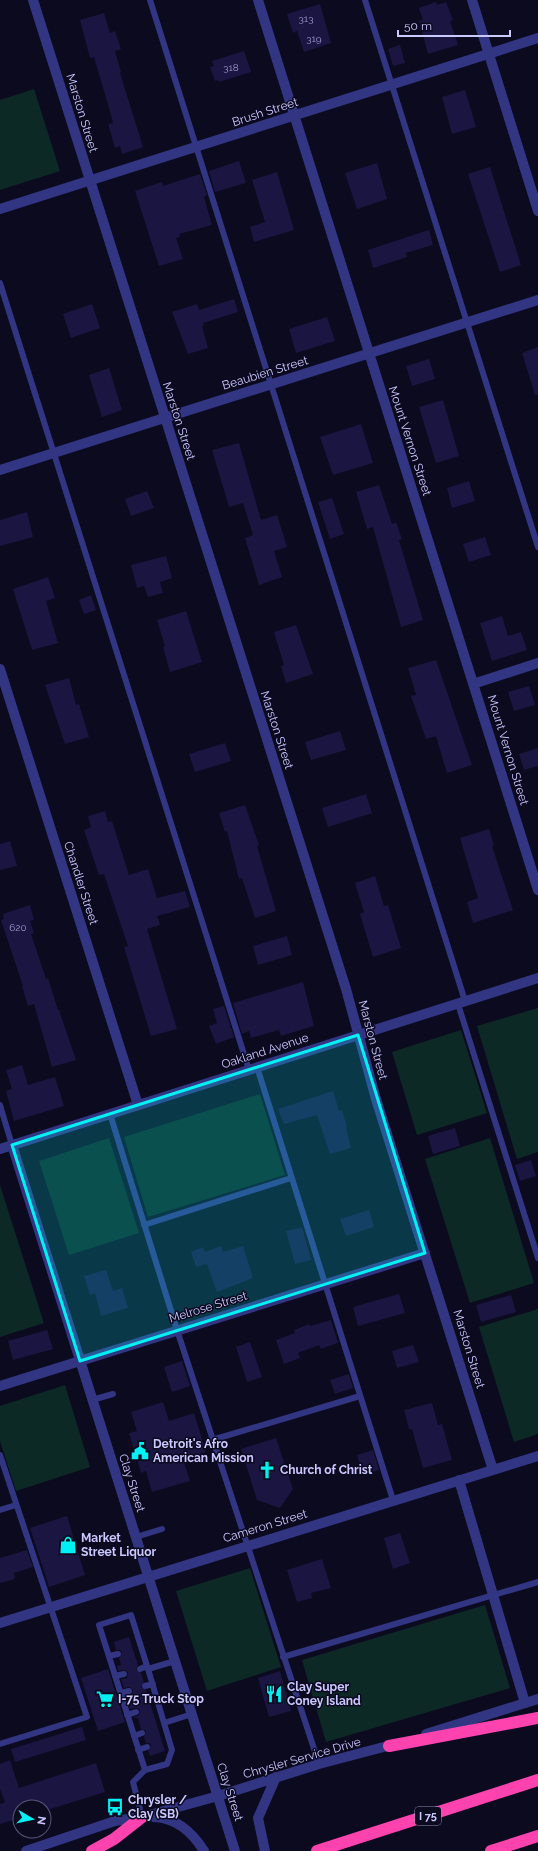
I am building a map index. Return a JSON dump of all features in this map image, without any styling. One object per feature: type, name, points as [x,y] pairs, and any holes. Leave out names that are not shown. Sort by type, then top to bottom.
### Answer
[{"type":"highway","points":[[388,1746],[538,1718]]},
{"type":"highway","name":"I 75","points":[[317,1851],[538,1780]]},
{"type":"highway","points":[[92,1851],[114,1839],[142,1817]]},
{"type":"highway","points":[[491,1851],[538,1836]]},
{"type":"street","name":"Marston Street","points":[[33,0],[346,990],[376,1099],[493,1470]]},
{"type":"street","name":"Mount Vernon Street","points":[[258,0],[538,890]]},
{"type":"street","points":[[472,0],[538,211]]},
{"type":"street","name":"Brush Street","points":[[0,209],[392,86],[538,38]]},
{"type":"street","name":"Beaubien Street","points":[[0,470],[538,300]]},
{"type":"street","points":[[473,684],[538,663]]},
{"type":"street","name":"Chandler Street","points":[[0,669],[138,1105]]},
{"type":"street","name":"Oakland Avenue","points":[[0,1149],[538,978]]},
{"type":"street","name":"Clay Street","points":[[12,1145],[235,1851]]},
{"type":"street","name":"Melrose Street","points":[[0,1386],[425,1253]]},
{"type":"street","name":"Cameron Street","points":[[0,1623],[50,1606],[538,1456]]},
{"type":"street","points":[[459,1480],[526,1703]]},
{"type":"street","name":"Chrysler Service Drive","points":[[26,1851],[115,1821],[142,1817],[218,1796],[319,1764],[388,1746],[538,1699]]},
{"type":"street","points":[[265,1851],[258,1818],[276,1777]]},
{"type":"street","points":[[142,1817],[166,1818],[182,1825],[196,1838],[204,1851]]},
{"type":"lane","points":[[150,0],[462,1002],[538,1258]]},
{"type":"lane","points":[[365,0],[538,547]]},
{"type":"lane","points":[[0,283],[253,1069],[291,1178],[393,1500]]},
{"type":"lane","points":[[0,1105],[12,1145]]},
{"type":"lane","points":[[110,1114],[176,1330],[319,1764]]},
{"type":"lane","points":[[144,1225],[291,1178]]},
{"type":"lane","points":[[92,1400],[113,1394]]},
{"type":"lane","points":[[212,1440],[360,1396]]},
{"type":"lane","points":[[0,1455],[87,1717],[0,1744]]},
{"type":"lane","points":[[0,1510],[16,1505]]},
{"type":"lane","points":[[136,1537],[162,1529]]},
{"type":"lane","points":[[283,1657],[538,1582]]},
{"type":"lane","points":[[142,1817],[133,1782],[145,1770],[167,1764],[172,1750],[131,1615],[99,1625],[145,1770]]},
{"type":"lane","points":[[133,1649],[141,1646]]},
{"type":"lane","points":[[109,1656],[118,1654]]},
{"type":"lane","points":[[140,1669],[175,1661]]},
{"type":"lane","points":[[115,1676],[124,1674]]},
{"type":"lane","points":[[145,1686],[153,1684]]},
{"type":"lane","points":[[121,1693],[129,1691]]},
{"type":"lane","points":[[152,1707],[159,1705]]},
{"type":"lane","points":[[127,1715],[136,1712]]},
{"type":"lane","points":[[158,1728],[192,1714]]},
{"type":"lane","points":[[134,1736],[142,1733]]},
{"type":"lane","points":[[162,1742],[169,1739]]},
{"type":"lane","points":[[138,1750],[147,1746]]},
{"type":"highlighted area","points":[[358,1035],[425,1253],[80,1361],[12,1145]]},
{"type":"green space","points":[[34,89],[60,171],[0,190],[0,100]]},
{"type":"green space","points":[[538,1008],[538,1152],[517,1159],[477,1026]]},
{"type":"green space","points":[[461,1030],[487,1113],[417,1135],[392,1052]]},
{"type":"green space","points":[[260,1094],[285,1175],[148,1217],[124,1137]]},
{"type":"green space","points":[[109,1138],[139,1233],[69,1255],[39,1161]]},
{"type":"green space","points":[[490,1138],[534,1283],[470,1303],[425,1159]]},
{"type":"green space","points":[[0,1185],[44,1323],[0,1337]]},
{"type":"green space","points":[[538,1309],[538,1434],[514,1442],[479,1327]]},
{"type":"green space","points":[[65,1385],[90,1467],[16,1491],[0,1441],[0,1406]]},
{"type":"green space","points":[[250,1568],[281,1667],[207,1691],[176,1591]]},
{"type":"green space","points":[[485,1605],[510,1688],[326,1742],[302,1660]]},
{"type":"building","points":[[436,2],[437,5],[446,2],[453,20],[450,21],[458,45],[428,54],[419,21],[423,20],[419,8]]},
{"type":"building","points":[[320,4],[331,43],[304,52],[297,31],[293,33],[287,14]]},
{"type":"building","points":[[104,13],[110,33],[115,31],[121,49],[115,51],[120,73],[143,147],[122,154],[120,146],[115,148],[108,124],[113,123],[111,115],[94,57],[90,58],[80,20]]},
{"type":"building","points":[[400,45],[405,63],[393,66],[388,49]]},
{"type":"building","points":[[244,51],[251,72],[219,82],[218,80],[215,81],[210,67],[214,66],[212,61]]},
{"type":"building","points":[[465,90],[476,127],[452,134],[442,97]]},
{"type":"building","points":[[239,161],[246,183],[215,192],[209,171]]},
{"type":"building","points":[[377,163],[387,199],[357,209],[345,173]]},
{"type":"building","points":[[490,167],[521,265],[500,272],[468,174]]},
{"type":"building","points":[[277,172],[294,230],[254,242],[250,227],[265,222],[252,180]]},
{"type":"building","points":[[200,174],[207,195],[204,197],[212,225],[179,234],[180,237],[176,238],[183,259],[159,266],[135,191],[162,182],[163,186]]},
{"type":"building","points":[[429,230],[433,245],[406,253],[407,257],[373,268],[368,250]]},
{"type":"building","points":[[234,299],[238,312],[203,323],[204,325],[202,326],[208,348],[188,354],[172,312],[197,304],[199,310]]},
{"type":"building","points":[[92,304],[100,328],[71,338],[63,314]]},
{"type":"building","points":[[327,317],[335,341],[296,353],[289,329]]},
{"type":"building","points":[[538,347],[538,395],[535,395],[522,353]]},
{"type":"building","points":[[429,359],[435,379],[412,386],[406,366]]},
{"type":"building","points":[[109,368],[122,410],[102,417],[89,375]]},
{"type":"building","points":[[443,400],[459,456],[436,463],[419,407]]},
{"type":"building","points":[[361,424],[373,463],[333,475],[320,437]]},
{"type":"building","points":[[239,443],[261,520],[277,515],[287,547],[274,551],[282,577],[259,585],[245,538],[253,535],[243,503],[229,507],[212,450]]},
{"type":"building","points":[[469,481],[475,501],[452,508],[447,488]]},
{"type":"building","points":[[379,485],[392,524],[396,522],[402,539],[399,540],[423,620],[401,627],[373,527],[367,529],[356,492]]},
{"type":"building","points":[[147,491],[154,508],[131,516],[125,499]]},
{"type":"building","points":[[332,498],[344,534],[330,539],[318,502]]},
{"type":"building","points":[[27,512],[33,537],[0,546],[0,520]]},
{"type":"building","points":[[485,537],[491,555],[469,562],[463,544]]},
{"type":"building","points":[[166,556],[172,578],[160,582],[163,593],[148,597],[144,586],[137,588],[131,565]]},
{"type":"building","points":[[48,577],[55,598],[46,601],[58,643],[32,650],[13,589]]},
{"type":"building","points":[[91,595],[96,610],[84,614],[79,600]]},
{"type":"building","points":[[186,611],[202,662],[170,672],[163,647],[165,646],[157,620]]},
{"type":"building","points":[[502,616],[508,636],[521,632],[527,650],[492,661],[480,623]]},
{"type":"building","points":[[296,625],[313,674],[286,683],[281,666],[284,665],[274,632]]},
{"type":"building","points":[[436,660],[472,765],[447,773],[436,736],[426,739],[411,696],[416,695],[408,668]]},
{"type":"building","points":[[69,678],[76,705],[79,704],[89,737],[65,744],[45,685]]},
{"type":"building","points":[[529,686],[535,705],[514,711],[508,692]]},
{"type":"building","points":[[340,731],[346,750],[311,760],[305,742]]},
{"type":"building","points":[[225,743],[231,761],[195,772],[189,754]]},
{"type":"building","points":[[538,748],[538,766],[524,770],[519,754]]},
{"type":"building","points":[[366,794],[372,813],[328,827],[322,808]]},
{"type":"building","points":[[245,805],[259,845],[257,846],[276,911],[255,918],[242,878],[239,879],[227,831],[225,832],[219,813]]},
{"type":"building","points":[[105,811],[108,822],[112,821],[129,875],[148,869],[157,898],[185,891],[190,907],[157,916],[160,925],[147,929],[177,1029],[151,1036],[124,947],[128,946],[104,874],[99,875],[84,830],[91,827],[88,816]]},
{"type":"building","points":[[489,829],[494,846],[492,846],[513,910],[473,923],[467,902],[478,898],[460,838]]},
{"type":"building","points":[[10,841],[17,866],[0,870],[0,844]]},
{"type":"building","points":[[375,876],[384,906],[388,905],[401,948],[373,957],[360,914],[364,912],[355,883]]},
{"type":"building","points":[[30,905],[34,920],[30,921],[34,933],[31,934],[46,979],[48,978],[76,1060],[52,1067],[34,1004],[28,1006],[23,986],[1,920],[4,919],[3,914]]},
{"type":"building","points":[[287,936],[292,955],[258,965],[253,946]]},
{"type":"building","points":[[303,982],[314,1026],[281,1036],[279,1030],[251,1038],[249,1031],[242,1034],[233,1003]]},
{"type":"building","points":[[224,1006],[234,1037],[216,1044],[209,1026],[217,1023],[213,1009]]},
{"type":"building","points":[[22,1065],[28,1085],[55,1077],[64,1106],[14,1121],[6,1091],[12,1089],[6,1070]]},
{"type":"building","points":[[333,1091],[339,1111],[342,1110],[351,1148],[330,1154],[317,1115],[284,1124],[278,1109]]},
{"type":"building","points":[[455,1128],[460,1146],[433,1154],[428,1136]]},
{"type":"building","points":[[531,1160],[536,1176],[520,1181],[515,1165]]},
{"type":"building","points":[[369,1210],[374,1227],[346,1236],[340,1219]]},
{"type":"building","points":[[302,1227],[311,1260],[295,1264],[286,1231]]},
{"type":"building","points":[[221,1246],[223,1252],[243,1246],[253,1278],[217,1292],[207,1264],[196,1267],[191,1252],[203,1247],[205,1252]]},
{"type":"building","points":[[106,1270],[113,1291],[122,1288],[128,1308],[101,1316],[95,1293],[90,1295],[84,1276]]},
{"type":"building","points":[[399,1294],[405,1313],[358,1326],[353,1307]]},
{"type":"building","points":[[511,1295],[516,1312],[481,1322],[476,1305]]},
{"type":"building","points":[[331,1320],[338,1343],[321,1349],[319,1345],[298,1353],[300,1358],[284,1364],[276,1340],[295,1333],[294,1330],[309,1324],[310,1326]]},
{"type":"building","points":[[47,1330],[53,1349],[13,1360],[8,1341]]},
{"type":"building","points":[[250,1342],[262,1377],[247,1382],[236,1347]]},
{"type":"building","points":[[413,1345],[419,1362],[397,1368],[392,1351]]},
{"type":"building","points":[[182,1361],[190,1386],[172,1392],[164,1367]]},
{"type":"building","points":[[349,1374],[353,1388],[335,1394],[330,1380]]},
{"type":"building","points":[[163,1402],[169,1421],[194,1413],[206,1452],[183,1459],[190,1481],[152,1492],[146,1471],[141,1473],[129,1433],[137,1431],[131,1412]]},
{"type":"building","points":[[432,1403],[438,1425],[442,1424],[452,1460],[423,1468],[412,1429],[409,1429],[404,1410]]},
{"type":"building","name":"Church of Christ","points":[[276,1438],[293,1489],[280,1508],[257,1500],[241,1449]]},
{"type":"building","points":[[373,1450],[379,1470],[363,1475],[357,1455]]},
{"type":"building","points":[[67,1516],[85,1575],[49,1587],[30,1528]]},
{"type":"building","points":[[400,1533],[410,1563],[393,1569],[384,1538]]},
{"type":"building","points":[[27,1550],[33,1567],[14,1573],[15,1579],[0,1583],[0,1558]]},
{"type":"building","points":[[322,1559],[331,1588],[311,1593],[312,1598],[297,1602],[287,1570]]},
{"type":"building","points":[[129,1637],[138,1665],[136,1670],[141,1673],[144,1682],[141,1687],[146,1690],[165,1751],[150,1756],[148,1751],[151,1746],[150,1743],[146,1743],[144,1737],[146,1731],[141,1729],[138,1718],[133,1718],[139,1715],[140,1710],[137,1708],[130,1709],[126,1696],[132,1694],[133,1690],[130,1687],[124,1688],[121,1679],[127,1678],[128,1673],[125,1670],[118,1671],[117,1666],[121,1665],[119,1658],[122,1653],[120,1650],[116,1650],[114,1642]]},
{"type":"building","points":[[108,1669],[125,1722],[98,1731],[81,1678]]},
{"type":"building","points":[[280,1671],[291,1711],[269,1717],[258,1678]]},
{"type":"building","points":[[82,1727],[86,1740],[15,1762],[11,1749]]},
{"type":"building","points":[[10,1760],[19,1788],[96,1763],[105,1792],[52,1809],[52,1799],[12,1799],[12,1820],[0,1824],[0,1804],[5,1802],[0,1789],[0,1764]]},
{"type":"place","name":"Detroit's Afro American Mission","points":[[140,1451]]},
{"type":"place","name":"Church of Christ","points":[[267,1470]]},
{"type":"place","name":"Market Street Liquor","points":[[68,1545]]},
{"type":"place","name":"Clay Super Coney Island","points":[[274,1694]]},
{"type":"place","name":"I-75 Truck Stop","points":[[105,1699]]},
{"type":"place","name":"Chrysler / Clay (SB)","points":[[115,1807]]}]
